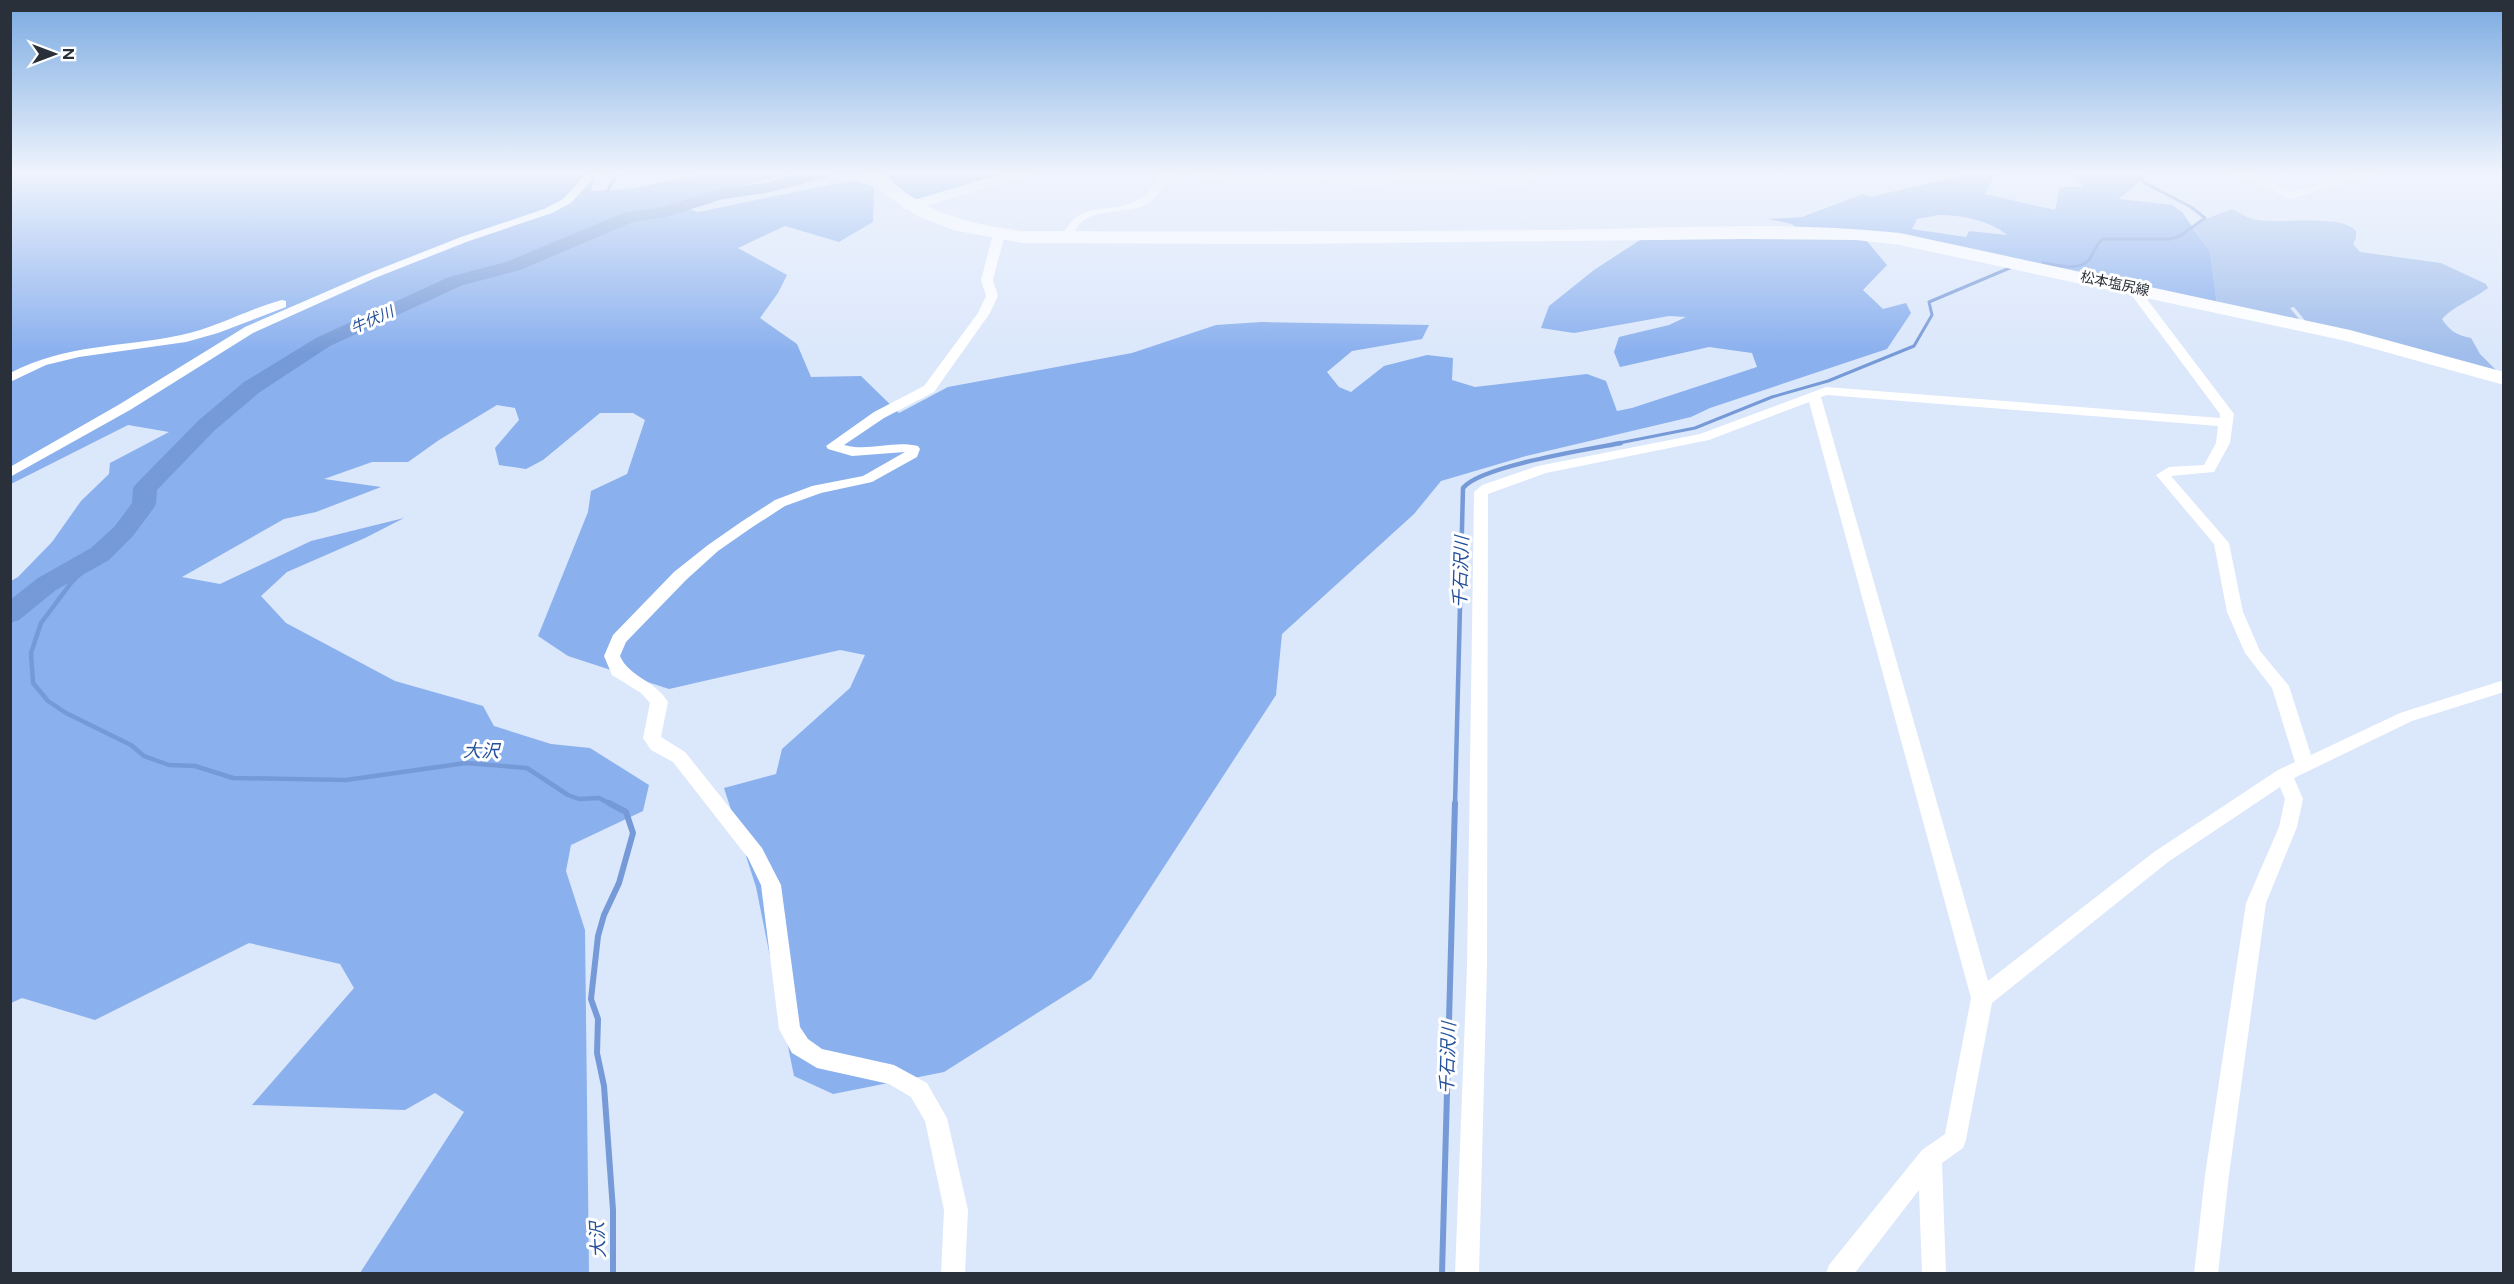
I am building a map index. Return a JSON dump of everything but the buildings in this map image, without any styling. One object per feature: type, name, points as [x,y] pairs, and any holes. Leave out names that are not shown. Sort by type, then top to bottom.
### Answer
[{"type":"main road","name":"松本塩尻線","points":[[994,233],[1067,238],[1856,234],[1942,247],[2350,336],[2504,379]]},
{"type":"street","points":[[10,473],[125,407],[249,330],[371,276],[483,233]]},
{"type":"street","points":[[1067,238],[1069,233]]},
{"type":"street","points":[[953,1274],[956,1210],[936,1118],[919,1090],[894,1075],[817,1058],[800,1046],[790,1029],[771,885],[756,853],[679,757],[657,745],[652,738],[659,702],[647,689],[618,671],[612,656],[619,639],[680,576],[746,525],[780,503],[817,489],[867,479],[912,454],[913,449],[905,447],[852,452],[832,446],[865,423],[929,389],[984,314],[992,296],[987,280],[999,234]]},
{"type":"street","points":[[10,378],[42,362],[80,353],[182,339],[214,330],[334,284],[371,276]]},
{"type":"street","points":[[2133,288],[2227,414],[2223,443],[2209,469],[2169,471],[2163,475],[2221,543],[2235,612],[2253,653],[2280,686],[2305,765]]},
{"type":"street","points":[[1467,1274],[1474,1138],[1479,782],[1479,539],[1482,492],[1487,488],[1543,469],[1704,437],[1814,395],[1839,391],[2226,423]]},
{"type":"street","points":[[1814,395],[1982,998],[1955,1140],[1930,1158],[1838,1274]]},
{"type":"street","points":[[1982,998],[2161,857],[2284,775],[2406,717],[2504,686]]},
{"type":"street","points":[[2206,1274],[2217,1175],[2256,903],[2288,827],[2294,799],[2284,775]]},
{"type":"street","points":[[1930,1158],[1934,1274]]},
{"type":"shaded area","points":[[11,233],[770,233],[738,248],[787,275],[778,293],[760,318],[797,344],[811,377],[861,376],[899,413],[948,387],[1132,353],[1216,325],[1261,322],[1429,325],[1422,339],[1352,351],[1327,372],[1339,387],[1351,392],[1384,366],[1427,355],[1453,358],[1452,380],[1475,387],[1587,374],[1606,381],[1617,411],[1757,367],[1752,353],[1709,347],[1620,367],[1614,352],[1619,337],[1669,325],[1686,317],[1669,316],[1574,333],[1541,328],[1549,306],[1594,270],[1640,240],[1778,237],[1866,240],[1887,265],[1863,290],[1883,309],[1906,303],[1911,313],[1887,349],[1710,408],[1691,417],[1526,456],[1441,481],[1414,514],[1282,634],[1276,695],[1091,979],[944,1072],[833,1094],[794,1076],[756,887],[724,788],[776,774],[782,749],[850,688],[865,655],[840,650],[669,689],[568,656],[538,636],[588,512],[591,491],[627,474],[645,420],[633,413],[600,413],[543,460],[526,469],[499,465],[495,448],[519,420],[515,408],[497,405],[439,440],[408,462],[372,462],[324,479],[381,487],[316,512],[284,519],[182,577],[220,584],[311,541],[404,518],[365,538],[287,572],[261,596],[286,623],[395,681],[483,706],[494,726],[551,744],[590,748],[649,785],[643,811],[571,845],[566,871],[585,930],[589,1273],[360,1273],[464,1112],[435,1093],[405,1110],[252,1105],[354,988],[340,964],[249,943],[95,1020],[22,998],[11,1003],[11,581],[18,577],[52,542],[81,501],[109,474],[110,463],[169,432],[128,425],[11,484]]},
{"type":"shaded area","points":[[808,233],[854,233],[839,242]]},
{"type":"shaded area","points":[[1826,233],[1938,233],[1966,237],[1968,233],[2007,235],[2004,233],[2197,233],[2210,252],[2217,304],[1922,240]]},
{"type":"shaded area","points":[[2197,233],[2356,233],[2353,244],[2360,252],[2441,263],[2486,284],[2488,288],[2442,319],[2454,332],[2471,338],[2480,354],[2498,372],[2307,323],[2294,307],[2290,308],[2300,320],[2217,304],[2210,252]]},
{"type":"waterway","name":"牛伏川","points":[[10,614],[47,584],[100,554],[124,531],[144,504],[145,488],[207,425],[252,387],[323,342],[456,281],[513,266],[591,233]]},
{"type":"waterway","name":"千石沢川","points":[[2043,263],[2064,266],[2083,264],[2088,261],[2103,239],[2170,239],[2184,233]]},
{"type":"waterway","name":"千石沢川","points":[[1614,444],[1695,428],[1772,397],[1828,381],[1914,346],[1932,315],[1929,302],[2012,267]]},
{"type":"waterway","name":"千石沢川","points":[[1455,805],[1463,488],[1473,480],[1512,466],[1621,443]]},
{"type":"waterway","name":"大沢","points":[[100,554],[71,583],[41,623],[31,653],[33,683],[48,701],[66,713],[131,745],[144,756],[169,765],[195,766],[233,778],[346,780],[466,763],[527,768],[568,795],[579,799],[599,798],[612,805]]},
{"type":"waterway","name":"大沢","points":[[609,803],[626,812],[633,833],[619,883],[604,915],[598,936],[591,999],[598,1019],[597,1053],[604,1086],[613,1210],[613,1274]]},
{"type":"waterway","name":"千石沢川","points":[[1442,1274],[1455,803]]}]
